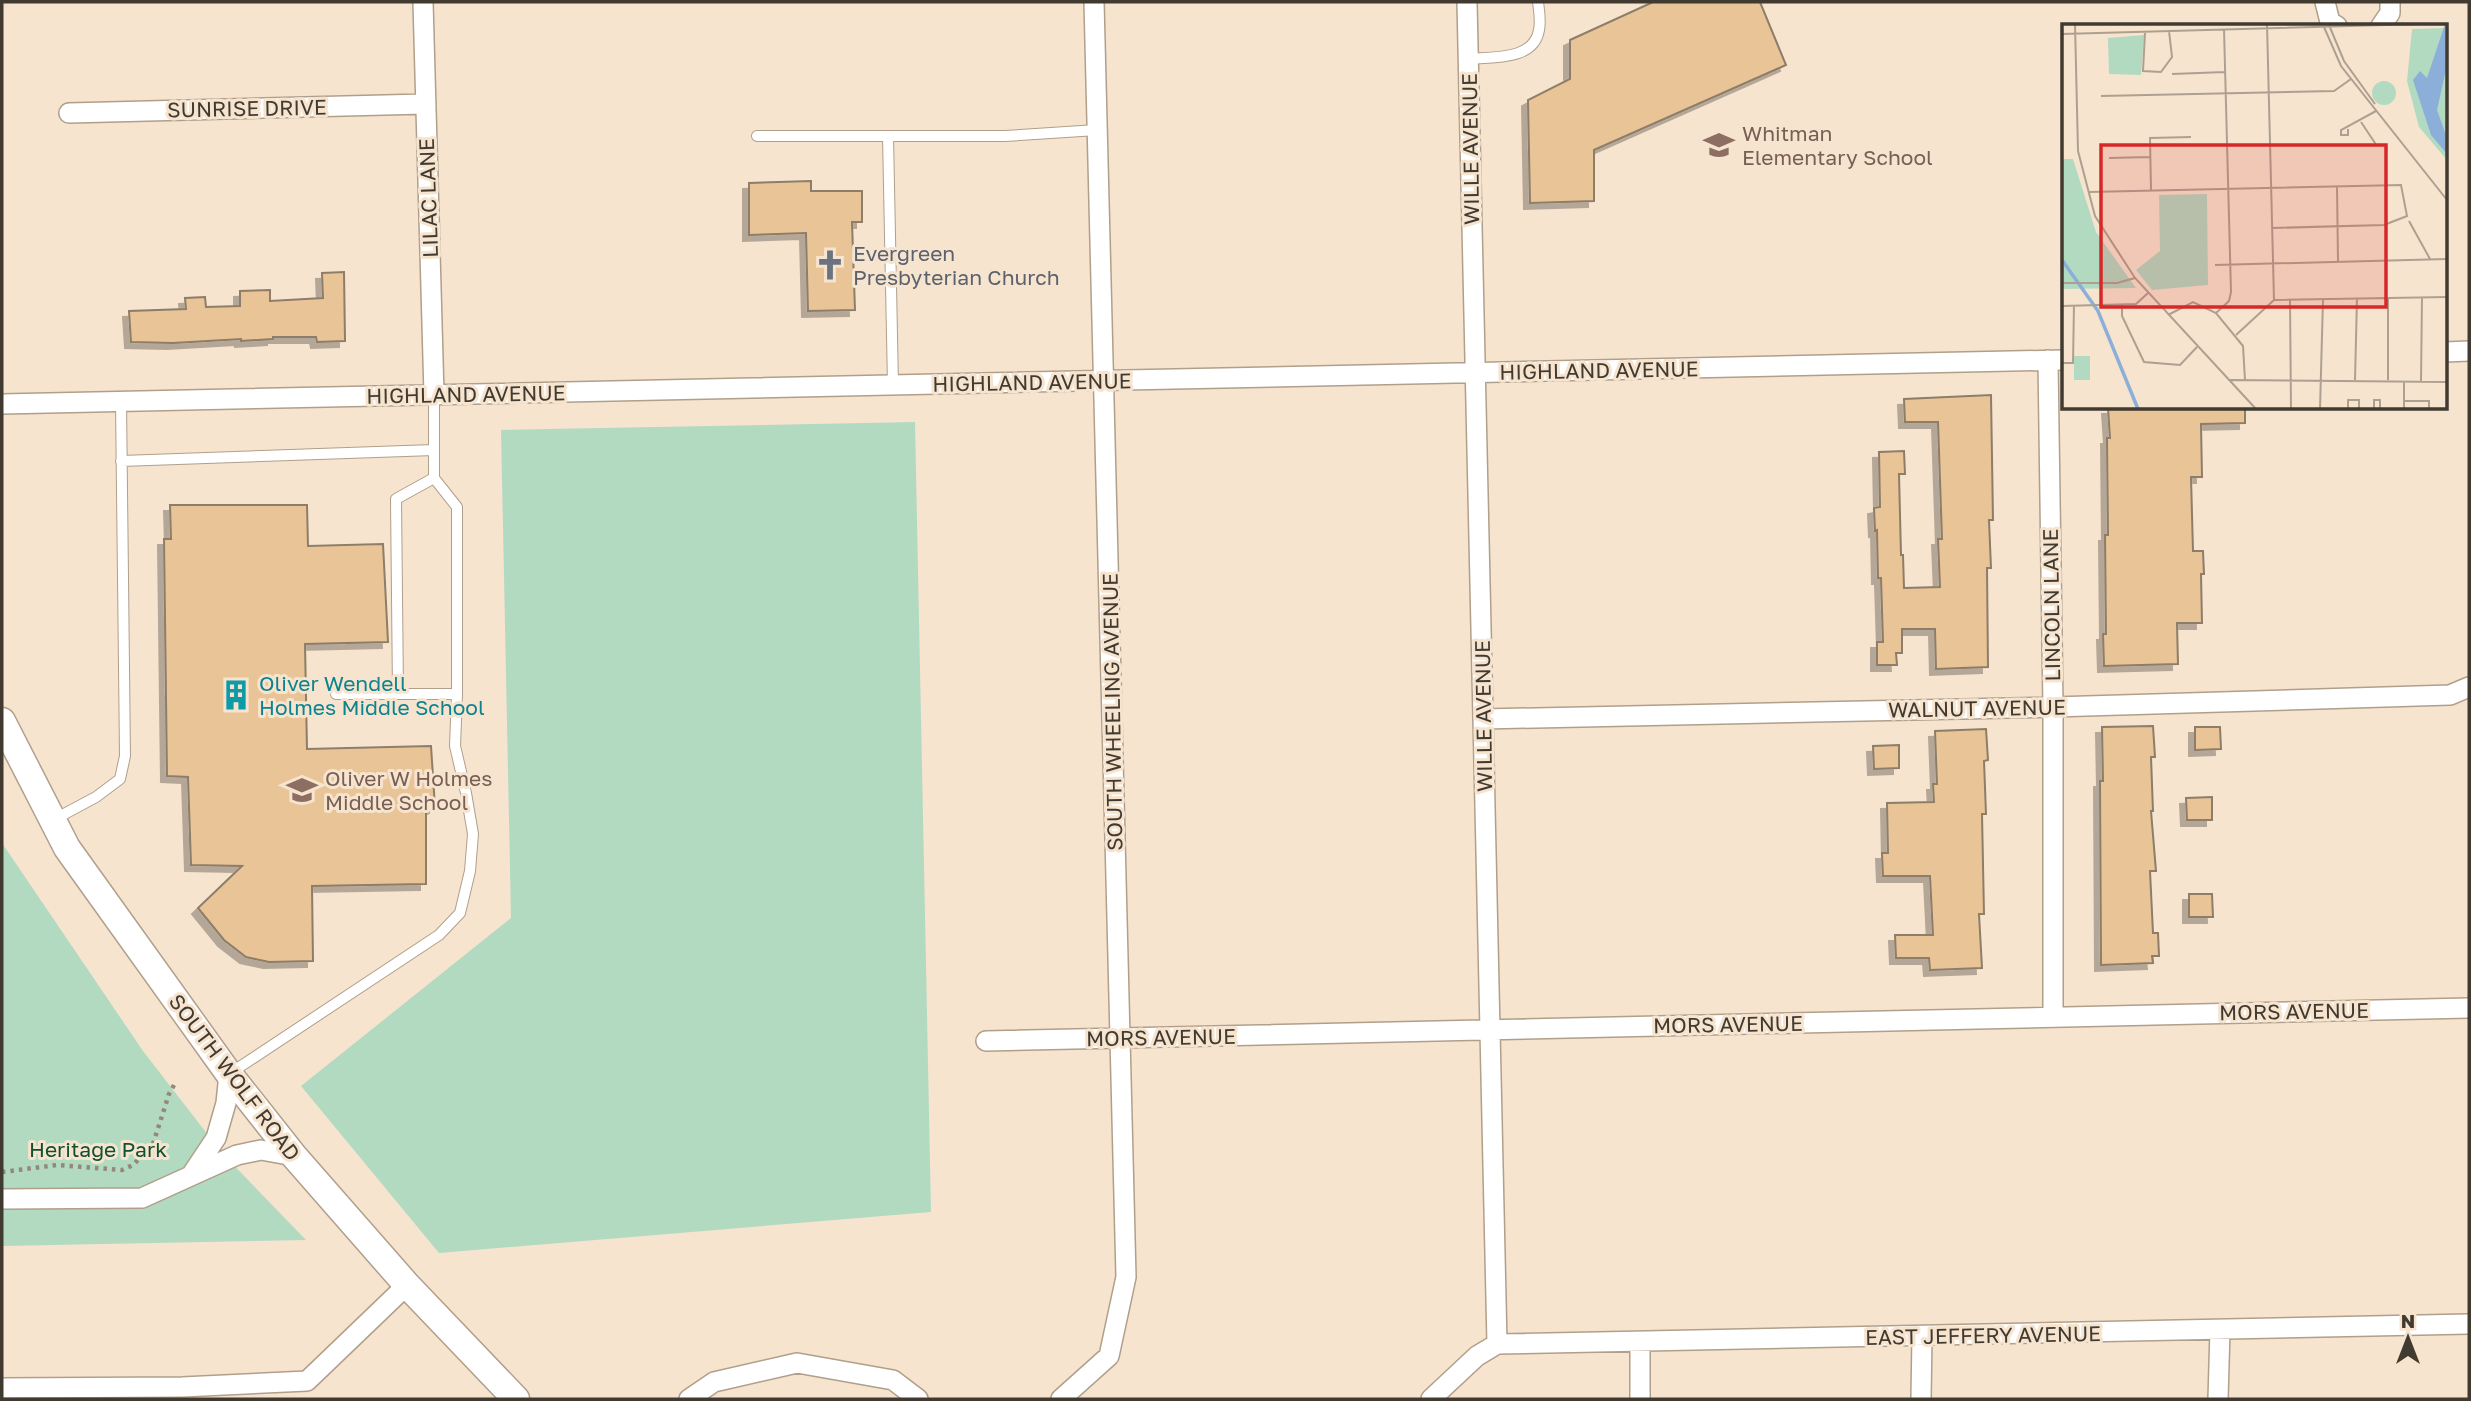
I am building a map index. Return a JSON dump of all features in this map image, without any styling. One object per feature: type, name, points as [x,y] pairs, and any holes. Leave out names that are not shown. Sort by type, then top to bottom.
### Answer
[{"type":"main road","name":"SOUTH WOLF ROAD","points":[[2,721],[67,849],[229,1074],[295,1156],[407,1285],[516,1399]]},
{"type":"street","name":"LILAC LANE","points":[[423,2],[434,395]]},
{"type":"street","name":"SOUTH WHEELING AVENUE","points":[[1061,1399],[1110,1356],[1126,1277],[1094,2]]},
{"type":"street","name":"WILLE AVENUE","points":[[1467,2],[1497,1344]]},
{"type":"street","points":[[2325,2],[2330,22],[2334,24]]},
{"type":"street","name":"SUNRISE DRIVE","points":[[69,113],[425,104]]},
{"type":"street","points":[[2446,352],[2469,351]]},
{"type":"street","name":"HIGHLAND AVENUE","points":[[2,404],[2056,360]]},
{"type":"street","name":"LINCOLN LANE","points":[[2053,1017],[2056,360]]},
{"type":"street","name":"WALNUT AVENUE","points":[[1483,719],[2053,707],[2450,695],[2469,687]]},
{"type":"street","name":"MORS AVENUE","points":[[986,1041],[2469,1007]]},
{"type":"street","points":[[192,1174],[216,1138],[226,1103],[229,1074]]},
{"type":"street","points":[[2,1199],[142,1198],[237,1155],[261,1150],[295,1156]]},
{"type":"street","points":[[2,1388],[182,1393],[307,1381],[407,1285]]},
{"type":"street","name":"EAST JEFFERY AVENUE","points":[[1497,1344],[2469,1324]]},
{"type":"street","points":[[2218,1399],[2220,1330]]},
{"type":"street","points":[[1921,1399],[1922,1336]]},
{"type":"street","points":[[1640,1342],[1640,1399]]},
{"type":"street","points":[[1431,1399],[1477,1356],[1497,1344]]},
{"type":"street","points":[[689,1399],[713,1382],[797,1363],[894,1380],[918,1399]]},
{"type":"lane","points":[[1468,59],[1510,56],[1534,43],[1539,30],[1538,2]]},
{"type":"lane","points":[[757,136],[1005,136],[1097,130]]},
{"type":"lane","points":[[888,136],[893,385]]},
{"type":"lane","points":[[229,1074],[439,935],[460,912],[470,872],[473,834],[455,746],[457,507],[434,478],[434,395]]},
{"type":"lane","points":[[53,820],[96,797],[120,779],[125,756],[121,401]]},
{"type":"lane","points":[[121,461],[434,450]]},
{"type":"lane","points":[[398,692],[396,499],[434,478]]},
{"type":"lane","points":[[336,694],[457,694]]},
{"type":"path","points":[[2,1172],[57,1165],[122,1170],[133,1165],[153,1143],[174,1085]]},
{"type":"green space","points":[[915,422],[931,1212],[439,1253],[301,1086],[511,918],[501,430]]},
{"type":"green space","name":"Heritage Park","points":[[2,843],[143,1051],[222,1153],[306,1240],[2,1246]]},
{"type":"building","points":[[1653,2],[1760,2],[1786,65],[1594,150],[1594,201],[1530,203],[1528,100],[1570,79],[1570,40]]},
{"type":"building","name":"Evergreen Presbyterian Church","points":[[811,181],[811,191],[862,191],[862,222],[852,222],[855,310],[808,311],[806,233],[749,235],[749,183]]},
{"type":"building","points":[[344,272],[345,341],[317,342],[316,337],[273,337],[241,341],[131,342],[129,311],[186,309],[185,298],[205,297],[206,307],[240,306],[240,291],[270,290],[270,301],[323,298],[322,273]]},
{"type":"building","points":[[1991,395],[1993,520],[1989,520],[1991,568],[1987,568],[1988,667],[1936,669],[1935,629],[1902,629],[1902,653],[1896,653],[1897,665],[1877,665],[1877,642],[1883,642],[1881,578],[1878,578],[1874,508],[1880,507],[1879,452],[1904,451],[1905,474],[1899,474],[1904,588],[1940,587],[1938,539],[1942,539],[1938,422],[1905,422],[1904,399]]},
{"type":"building","points":[[2108,410],[2245,410],[2245,423],[2201,424],[2202,477],[2191,477],[2193,551],[2203,551],[2202,623],[2177,623],[2178,664],[2104,666],[2105,535],[2108,535],[2107,438],[2110,438]]},
{"type":"building","name":"Oliver Wendell Holmes Middle School","points":[[170,505],[307,505],[308,546],[383,544],[388,642],[305,644],[307,749],[431,746],[435,807],[426,811],[426,884],[312,886],[313,961],[269,962],[246,957],[224,940],[198,908],[242,866],[191,865],[188,777],[167,776],[164,539],[171,539]]},
{"type":"building","points":[[2153,726],[2155,757],[2151,757],[2151,811],[2156,871],[2150,871],[2153,933],[2158,933],[2159,956],[2152,956],[2153,963],[2101,965],[2102,727]]},
{"type":"building","points":[[2195,727],[2220,727],[2221,749],[2195,750]]},
{"type":"building","points":[[1986,729],[1986,814],[1982,814],[1984,914],[1979,914],[1982,968],[1930,970],[1929,958],[1896,958],[1895,935],[1933,935],[1930,876],[1883,876],[1882,853],[1888,853],[1887,803],[1934,802],[1933,784],[1937,784],[1935,731]]},
{"type":"building","points":[[1899,745],[1899,768],[1874,769],[1873,746]]},
{"type":"building","points":[[2212,797],[2212,820],[2187,820],[2186,798]]},
{"type":"building","points":[[2189,894],[2212,894],[2213,917],[2189,917]]},
{"type":"place","name":"Whitman Elementary School","points":[[1719,145]]},
{"type":"place","name":"Evergreen Presbyterian Church","points":[[830,265]]},
{"type":"place","name":"Oliver Wendell Holmes Middle School","points":[[236,695]]},
{"type":"place","name":"Oliver W Holmes Middle School","points":[[302,790]]}]
